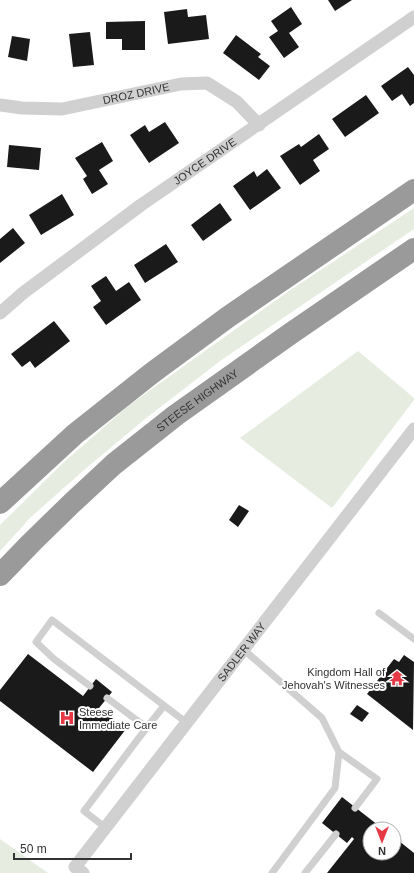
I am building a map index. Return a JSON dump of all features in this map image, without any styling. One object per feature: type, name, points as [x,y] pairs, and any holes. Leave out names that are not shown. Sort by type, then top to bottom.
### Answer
[{"type":"highway","points":[[0,503],[74,434],[152,372],[228,317],[414,190]]},
{"type":"highway","name":"STEESE HIGHWAY","points":[[0,575],[72,503],[114,464],[176,415],[414,249]]},
{"type":"street","name":"JOYCE DRIVE","points":[[0,313],[23,293],[142,205],[414,17]]},
{"type":"street","name":"DROZ DRIVE","points":[[0,105],[22,108],[62,109],[181,84],[207,83],[237,102],[259,125]]},
{"type":"street","name":"SADLER WAY","points":[[83,873],[75,867],[414,429]]},
{"type":"lane","points":[[379,613],[414,639]]},
{"type":"lane","points":[[90,686],[54,659],[36,642],[52,620],[187,723]]},
{"type":"lane","points":[[244,650],[322,718],[339,752],[377,779],[355,808]]},
{"type":"lane","points":[[107,698],[146,727]]},
{"type":"lane","points":[[106,828],[84,811],[146,727],[164,706]]},
{"type":"lane","points":[[272,873],[335,788],[339,752]]},
{"type":"lane","points":[[305,873],[336,834]]},
{"type":"shaded area","points":[[414,208],[414,229],[220,361],[145,419],[31,517],[0,551],[0,525],[64,462],[128,406],[286,293]]},
{"type":"shaded area","points":[[358,351],[414,398],[414,400],[332,508],[240,438]]},
{"type":"shaded area","points":[[0,839],[48,873],[0,873]]},
{"type":"building","points":[[328,0],[352,0],[335,11]]},
{"type":"building","points":[[291,7],[302,24],[289,33],[299,47],[284,58],[269,37],[278,31],[271,21]]},
{"type":"building","points":[[187,9],[188,17],[206,15],[209,39],[168,44],[164,12]]},
{"type":"building","points":[[145,21],[145,50],[122,50],[122,39],[106,39],[106,22]]},
{"type":"building","points":[[90,32],[94,65],[73,67],[69,34]]},
{"type":"building","points":[[236,35],[261,54],[258,57],[270,66],[259,80],[223,53]]},
{"type":"building","points":[[12,36],[30,39],[27,61],[8,57]]},
{"type":"building","points":[[408,67],[414,75],[414,103],[410,106],[402,94],[392,101],[381,86]]},
{"type":"building","points":[[366,95],[379,113],[345,137],[332,119]]},
{"type":"building","points":[[165,122],[179,143],[149,163],[130,135],[145,125],[149,132]]},
{"type":"building","points":[[319,134],[329,149],[313,160],[320,171],[300,185],[280,156],[299,144],[301,147]]},
{"type":"building","points":[[102,142],[113,161],[99,170],[108,184],[92,194],[83,179],[87,176],[75,158]]},
{"type":"building","points":[[9,145],[41,148],[39,170],[7,167]]},
{"type":"building","points":[[267,169],[281,188],[250,210],[233,186],[254,171],[257,177]]},
{"type":"building","points":[[62,194],[74,215],[41,235],[29,215]]},
{"type":"building","points":[[220,203],[232,220],[203,241],[191,225]]},
{"type":"building","points":[[13,228],[25,243],[0,263],[0,239]]},
{"type":"building","points":[[166,244],[178,262],[145,283],[134,265]]},
{"type":"building","points":[[106,276],[116,291],[129,282],[141,300],[106,325],[93,307],[101,301],[91,286]]},
{"type":"building","points":[[54,321],[70,341],[35,368],[30,361],[22,367],[11,354]]},
{"type":"building","points":[[239,505],[249,511],[238,527],[229,520]]},
{"type":"building","name":"Steese Immediate Care","points":[[28,654],[83,696],[96,679],[112,692],[99,708],[126,729],[93,772],[0,701],[0,690]]},
{"type":"building","name":"Kingdom Hall of Jehovah's Witnesses","points":[[404,655],[414,662],[413,730],[367,694],[394,659],[399,662]]},
{"type":"building","points":[[357,705],[369,713],[362,722],[350,714]]},
{"type":"building","points":[[342,797],[373,821],[362,821],[362,861],[402,861],[402,843],[414,853],[414,873],[327,873],[354,839],[352,837],[347,843],[322,823]]},
{"type":"place","name":"Kingdom Hall of Jehovah's Witnesses","points":[[397,678]]},
{"type":"place","name":"Steese Immediate Care","points":[[67,718]]}]
